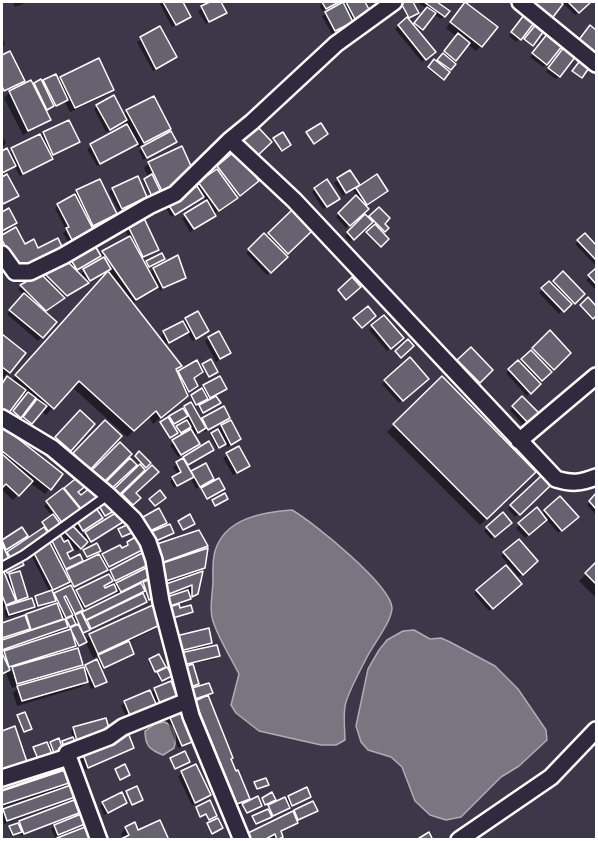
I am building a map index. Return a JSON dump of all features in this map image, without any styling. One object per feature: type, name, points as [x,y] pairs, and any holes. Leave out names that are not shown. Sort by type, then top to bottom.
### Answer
[{"type":"street","points":[[3,257],[15,272],[30,272],[175,194],[230,140],[336,44],[394,2]]},
{"type":"street","points":[[520,2],[597,64]]},
{"type":"street","points":[[230,140],[294,200],[556,479],[581,483],[597,477]]},
{"type":"street","points":[[2,279],[3,257]]},
{"type":"street","points":[[519,441],[597,376]]},
{"type":"street","points":[[2,418],[52,448],[108,495],[134,520],[148,542],[191,716],[242,840]]},
{"type":"street","points":[[99,840],[67,753],[109,737],[123,727],[188,701]]},
{"type":"street","points":[[459,840],[550,777],[597,730]]},
{"type":"street","points":[[2,778],[68,757]]},
{"type":"lane","points":[[2,567],[24,555],[108,495]]},
{"type":"shaded area","points":[[292,510],[333,540],[365,570],[379,585],[392,608],[386,626],[367,657],[345,703],[345,740],[336,745],[321,745],[259,731],[236,713],[231,705],[239,674],[212,620],[213,559],[220,540],[227,531],[246,519]]},
{"type":"shaded area","points":[[414,630],[430,639],[441,638],[450,642],[495,666],[518,689],[546,730],[547,740],[519,766],[501,777],[461,817],[446,820],[430,815],[415,801],[402,767],[391,757],[368,750],[361,742],[356,726],[368,669],[379,650],[387,640],[403,631]]},
{"type":"shaded area","points":[[164,722],[173,729],[175,741],[174,748],[163,755],[149,747],[145,731],[155,724]]},
{"type":"building","points":[[163,2],[183,2],[191,17],[176,25]]},
{"type":"building","points":[[210,2],[221,2],[227,13],[209,22],[201,6]]},
{"type":"building","points":[[322,2],[339,2],[326,9]]},
{"type":"building","points":[[343,2],[353,22],[335,31],[325,12]]},
{"type":"building","points":[[346,2],[365,2],[370,11],[355,19]]},
{"type":"building","points":[[413,2],[419,13],[409,18],[401,3]]},
{"type":"building","points":[[424,2],[437,2],[450,11],[445,17]]},
{"type":"building","points":[[465,2],[498,27],[482,47],[450,22]]},
{"type":"building","points":[[525,2],[560,2],[563,4],[550,21]]},
{"type":"building","points":[[568,2],[591,2],[579,13]]},
{"type":"building","points":[[427,7],[436,13],[423,30],[414,23]]},
{"type":"building","points":[[524,15],[534,23],[521,40],[511,32]]},
{"type":"building","points":[[407,17],[436,52],[426,60],[398,25]]},
{"type":"building","points":[[538,22],[546,28],[533,46],[524,39]]},
{"type":"building","points":[[590,25],[596,30],[594,58],[575,45]]},
{"type":"building","points":[[160,26],[177,57],[156,69],[140,37]]},
{"type":"building","points":[[458,33],[470,43],[456,61],[444,51]]},
{"type":"building","points":[[548,33],[563,45],[547,65],[532,53]]},
{"type":"building","points":[[564,47],[576,56],[560,77],[548,68]]},
{"type":"building","points":[[10,51],[25,81],[4,91],[2,55]]},
{"type":"building","points":[[443,53],[456,64],[451,70],[437,60]]},
{"type":"building","points":[[99,58],[114,90],[75,108],[60,77]]},
{"type":"building","points":[[582,58],[591,65],[582,78],[572,71]]},
{"type":"building","points":[[434,59],[450,72],[444,80],[428,67]]},
{"type":"building","points":[[56,74],[68,100],[56,106],[43,80]]},
{"type":"building","points":[[41,79],[54,106],[47,110],[34,83]]},
{"type":"building","points":[[31,80],[51,120],[28,131],[9,91]]},
{"type":"building","points":[[114,95],[127,120],[110,130],[96,105]]},
{"type":"building","points":[[154,96],[171,129],[144,143],[126,110]]},
{"type":"building","points":[[69,120],[80,142],[53,155],[43,132]]},
{"type":"building","points":[[321,123],[328,134],[314,144],[306,132]]},
{"type":"building","points":[[127,124],[138,144],[100,164],[90,144]]},
{"type":"building","points":[[256,125],[272,142],[255,158],[239,141]]},
{"type":"building","points":[[171,131],[177,142],[147,158],[141,147]]},
{"type":"building","points":[[283,132],[291,145],[282,151],[273,138]]},
{"type":"building","points":[[40,134],[53,159],[23,174],[11,148]]},
{"type":"building","points":[[182,146],[195,175],[162,191],[148,162]]},
{"type":"building","points":[[7,148],[16,166],[2,173],[2,151]]},
{"type":"building","points":[[235,151],[259,181],[240,196],[217,166]]},
{"type":"building","points":[[217,169],[238,198],[219,211],[198,182]]},
{"type":"building","points":[[350,170],[360,185],[346,193],[337,178]]},
{"type":"building","points":[[7,174],[19,196],[3,204],[2,177]]},
{"type":"building","points":[[152,174],[163,197],[154,201],[144,179]]},
{"type":"building","points":[[377,174],[388,191],[367,205],[356,188]]},
{"type":"building","points":[[138,176],[147,197],[122,209],[112,188]]},
{"type":"building","points":[[100,179],[117,214],[93,226],[76,190]]},
{"type":"building","points":[[327,179],[340,199],[327,207],[314,188]]},
{"type":"building","points":[[197,186],[204,197],[175,215],[168,204]]},
{"type":"building","points":[[75,194],[93,229],[72,240],[66,228],[69,227],[57,204]]},
{"type":"building","points":[[356,195],[369,209],[350,226],[338,213]]},
{"type":"building","points":[[207,200],[216,216],[194,229],[184,214]]},
{"type":"building","points":[[379,207],[390,218],[385,224],[389,228],[385,232],[369,216]]},
{"type":"building","points":[[9,208],[17,223],[2,231],[2,212]]},
{"type":"building","points":[[293,209],[313,230],[288,254],[268,233]]},
{"type":"building","points":[[365,214],[373,222],[354,240],[347,232]]},
{"type":"building","points":[[143,216],[159,250],[143,257],[127,224]]},
{"type":"building","points":[[375,224],[389,239],[381,247],[366,232]]},
{"type":"building","points":[[16,227],[25,244],[34,239],[38,248],[58,238],[63,249],[25,269],[16,265],[2,240],[2,235]]},
{"type":"building","points":[[264,233],[288,257],[271,273],[248,249]]},
{"type":"building","points":[[585,233],[596,245],[596,260],[577,240]]},
{"type":"building","points":[[130,236],[158,287],[136,300],[102,251]]},
{"type":"building","points":[[94,244],[101,256],[77,270],[70,258]]},
{"type":"building","points":[[162,253],[165,259],[149,267],[146,261]]},
{"type":"building","points":[[178,255],[186,278],[163,288],[153,268]]},
{"type":"building","points":[[104,257],[111,269],[90,281],[83,269]]},
{"type":"building","points":[[66,260],[89,283],[67,296],[44,273]]},
{"type":"building","points":[[596,268],[596,284],[588,275]]},
{"type":"building","points":[[108,271],[182,366],[176,369],[188,396],[161,418],[156,411],[134,431],[79,381],[54,409],[15,375]]},
{"type":"building","points":[[563,271],[585,294],[575,304],[553,281]]},
{"type":"building","points":[[41,274],[65,298],[46,311],[20,285]]},
{"type":"building","points":[[352,277],[361,287],[346,300],[338,290]]},
{"type":"building","points":[[549,281],[572,304],[564,312],[541,288]]},
{"type":"building","points":[[24,293],[57,322],[43,338],[9,310]]},
{"type":"building","points":[[588,297],[596,306],[596,316],[593,319],[580,305]]},
{"type":"building","points":[[368,306],[376,316],[362,328],[353,318]]},
{"type":"building","points":[[198,311],[209,331],[196,339],[185,318]]},
{"type":"building","points":[[384,315],[404,338],[391,349],[371,325]]},
{"type":"building","points":[[183,321],[189,332],[169,343],[163,331]]},
{"type":"building","points":[[550,330],[571,353],[554,370],[532,348]]},
{"type":"building","points":[[219,331],[231,353],[220,359],[208,337]]},
{"type":"building","points":[[2,334],[26,353],[10,373],[2,367]]},
{"type":"building","points":[[408,339],[414,346],[401,358],[395,351]]},
{"type":"building","points":[[471,347],[493,370],[480,383],[457,360]]},
{"type":"building","points":[[531,350],[552,372],[542,381],[521,359]]},
{"type":"building","points":[[410,357],[429,379],[403,401],[384,380]]},
{"type":"building","points":[[211,359],[218,372],[209,377],[202,364]]},
{"type":"building","points":[[197,360],[203,372],[194,378],[198,386],[189,392],[178,371]]},
{"type":"building","points":[[518,360],[541,384],[531,394],[508,369]]},
{"type":"building","points":[[7,376],[26,390],[8,414],[2,410],[2,384]]},
{"type":"building","points":[[220,376],[227,389],[210,398],[203,385]]},
{"type":"building","points":[[442,376],[536,472],[487,519],[393,424]]},
{"type":"building","points":[[202,388],[208,399],[196,405],[191,395]]},
{"type":"building","points":[[28,392],[36,398],[21,418],[13,411]]},
{"type":"building","points":[[216,396],[221,403],[203,413],[199,405]]},
{"type":"building","points":[[522,396],[541,415],[531,426],[512,406]]},
{"type":"building","points":[[37,399],[47,406],[32,424],[23,417]]},
{"type":"building","points":[[191,402],[206,428],[198,433],[184,406]]},
{"type":"building","points":[[224,406],[230,418],[208,430],[202,418]]},
{"type":"building","points":[[183,408],[188,416],[174,424],[169,416]]},
{"type":"building","points":[[80,410],[95,424],[71,451],[55,437]]},
{"type":"building","points":[[168,417],[178,433],[170,438],[160,422]]},
{"type":"building","points":[[105,420],[122,436],[90,470],[73,453]]},
{"type":"building","points":[[187,420],[191,427],[181,433],[176,426]]},
{"type":"building","points":[[231,420],[241,439],[231,445],[221,425]]},
{"type":"building","points":[[2,426],[63,474],[51,490],[2,451]]},
{"type":"building","points":[[191,429],[200,444],[181,455],[172,440]]},
{"type":"building","points":[[218,429],[226,444],[219,448],[211,433]]},
{"type":"building","points":[[209,441],[214,450],[188,465],[183,457]]},
{"type":"building","points":[[120,442],[132,454],[104,482],[92,470]]},
{"type":"building","points":[[239,446],[250,466],[237,473],[226,453]]},
{"type":"building","points":[[139,451],[151,463],[146,468],[135,456]]},
{"type":"building","points":[[2,454],[33,481],[19,496],[6,484],[2,488]]},
{"type":"building","points":[[130,458],[137,465],[112,488],[106,482]]},
{"type":"building","points":[[183,458],[194,477],[177,486],[172,477],[181,472],[176,462]]},
{"type":"building","points":[[206,463],[214,479],[200,487],[191,471]]},
{"type":"building","points":[[140,464],[145,470],[119,495],[114,489]]},
{"type":"building","points":[[152,465],[159,472],[136,493],[141,498],[133,505],[122,494]]},
{"type":"building","points":[[79,476],[87,485],[78,492],[81,495],[90,488],[98,499],[83,511],[64,488]]},
{"type":"building","points":[[541,476],[550,486],[520,515],[510,505]]},
{"type":"building","points":[[219,478],[225,489],[207,499],[201,488]]},
{"type":"building","points":[[63,488],[81,510],[63,524],[46,501]]},
{"type":"building","points":[[160,490],[166,498],[155,506],[149,499]]},
{"type":"building","points":[[225,493],[228,499],[215,506],[212,500]]},
{"type":"building","points":[[596,493],[596,509],[589,501]]},
{"type":"building","points":[[560,496],[579,517],[562,531],[544,510]]},
{"type":"building","points":[[108,501],[114,511],[105,516],[99,506]]},
{"type":"building","points":[[537,507],[547,520],[529,535],[518,523]]},
{"type":"building","points":[[96,508],[103,518],[83,531],[77,521]]},
{"type":"building","points":[[159,508],[167,523],[150,531],[143,517]]},
{"type":"building","points":[[117,512],[123,522],[91,542],[85,532]]},
{"type":"building","points":[[503,512],[512,523],[495,537],[486,527]]},
{"type":"building","points":[[53,514],[62,526],[50,534],[42,522]]},
{"type":"building","points":[[190,514],[195,524],[183,530],[178,521]]},
{"type":"building","points":[[70,523],[88,542],[81,549],[63,530]]},
{"type":"building","points":[[131,523],[136,531],[122,537],[118,529]]},
{"type":"building","points":[[170,524],[174,533],[156,541],[151,532]]},
{"type":"building","points":[[22,527],[28,536],[6,550],[2,540]]},
{"type":"building","points":[[44,527],[49,534],[12,560],[7,552]]},
{"type":"building","points":[[199,530],[208,546],[161,563],[154,545]]},
{"type":"building","points":[[59,533],[64,542],[68,540],[73,550],[67,553],[70,559],[80,554],[83,561],[66,569],[50,537]]},
{"type":"building","points":[[137,536],[144,549],[109,567],[102,554],[120,545],[122,548],[128,545],[127,542]]},
{"type":"building","points":[[519,539],[538,561],[523,575],[503,552]]},
{"type":"building","points":[[49,541],[70,582],[53,590],[34,553]]},
{"type":"building","points":[[97,543],[101,551],[87,557],[83,550]]},
{"type":"building","points":[[2,544],[9,559],[2,562]]},
{"type":"building","points":[[208,548],[205,568],[166,581],[160,564]]},
{"type":"building","points":[[144,552],[150,564],[115,581],[110,570]]},
{"type":"building","points":[[99,554],[108,570],[74,587],[66,570]]},
{"type":"building","points":[[20,558],[24,565],[7,573],[4,566]]},
{"type":"building","points":[[596,562],[596,584],[585,573]]},
{"type":"building","points":[[506,565],[522,584],[493,609],[476,590]]},
{"type":"building","points":[[148,567],[153,576],[121,592],[116,583]]},
{"type":"building","points":[[20,571],[28,597],[17,601],[9,574]]},
{"type":"building","points":[[203,571],[198,594],[192,597],[192,585],[169,594],[166,584]]},
{"type":"building","points":[[4,572],[16,601],[6,605],[2,595],[2,573]]},
{"type":"building","points":[[109,574],[113,581],[104,586],[105,588],[114,584],[117,591],[85,607],[76,590]]},
{"type":"building","points":[[151,579],[157,597],[149,600],[143,582]]},
{"type":"building","points":[[141,583],[145,591],[86,620],[82,612]]},
{"type":"building","points":[[71,585],[83,610],[75,614],[66,596],[64,597],[73,615],[66,618],[54,593]]},
{"type":"building","points":[[52,590],[56,601],[38,606],[35,596]]},
{"type":"building","points":[[188,590],[191,599],[170,606],[167,597]]},
{"type":"building","points":[[143,593],[147,602],[91,629],[87,620]]},
{"type":"building","points":[[32,598],[35,607],[9,615],[6,606]]},
{"type":"building","points":[[57,603],[63,619],[31,630],[26,614]]},
{"type":"building","points":[[179,604],[180,608],[191,605],[193,612],[173,618],[169,607]]},
{"type":"building","points":[[153,605],[162,624],[98,654],[89,634]]},
{"type":"building","points":[[81,612],[90,630],[83,633],[75,615]]},
{"type":"building","points":[[25,615],[30,629],[2,638],[2,623]]},
{"type":"building","points":[[72,616],[76,624],[70,627],[66,619]]},
{"type":"building","points":[[65,619],[68,627],[2,650],[2,640]]},
{"type":"building","points":[[78,624],[87,642],[79,646],[70,628]]},
{"type":"building","points":[[209,628],[212,643],[180,651],[176,636]]},
{"type":"building","points":[[71,629],[76,646],[9,667],[4,651]]},
{"type":"building","points":[[129,641],[134,654],[104,668],[98,655]]},
{"type":"building","points":[[217,645],[220,656],[183,665],[180,653]]},
{"type":"building","points":[[78,648],[83,665],[17,684],[12,667]]},
{"type":"building","points":[[2,653],[10,670],[2,674]]},
{"type":"building","points":[[159,654],[166,667],[155,672],[149,659]]},
{"type":"building","points":[[97,659],[107,682],[95,687],[85,665]]},
{"type":"building","points":[[193,664],[199,684],[190,687],[184,667]]},
{"type":"building","points":[[84,667],[88,682],[22,701],[17,686]]},
{"type":"building","points":[[167,667],[172,676],[162,681],[157,672]]},
{"type":"building","points":[[171,681],[178,699],[161,706],[154,688]]},
{"type":"building","points":[[209,683],[213,693],[195,699],[192,688]]},
{"type":"building","points":[[150,690],[157,706],[131,718],[124,701]]},
{"type":"building","points":[[208,695],[233,758],[231,759],[250,799],[237,804],[195,701]]},
{"type":"building","points":[[179,709],[192,742],[182,746],[168,713]]},
{"type":"building","points":[[25,712],[32,729],[24,732],[17,715]]},
{"type":"building","points":[[106,718],[111,735],[78,744],[73,727]]},
{"type":"building","points":[[15,726],[28,765],[2,774],[2,731]]},
{"type":"building","points":[[127,730],[134,748],[88,768],[81,749]]},
{"type":"building","points":[[73,737],[77,747],[66,752],[62,741]]},
{"type":"building","points":[[59,738],[63,750],[54,753],[50,742]]},
{"type":"building","points":[[47,742],[52,754],[38,759],[33,747]]},
{"type":"building","points":[[185,751],[190,762],[175,769],[170,758]]},
{"type":"building","points":[[64,759],[66,768],[2,790],[2,780]]},
{"type":"building","points":[[125,764],[130,775],[120,780],[115,769]]},
{"type":"building","points":[[196,764],[211,795],[195,803],[181,771]]},
{"type":"building","points":[[65,770],[69,783],[2,805],[2,791]]},
{"type":"building","points":[[266,778],[269,785],[257,789],[254,782]]},
{"type":"building","points":[[71,785],[75,797],[7,821],[3,809]]},
{"type":"building","points":[[137,786],[143,800],[132,805],[126,791]]},
{"type":"building","points":[[307,787],[311,797],[292,806],[288,796]]},
{"type":"building","points":[[122,792],[127,803],[108,813],[102,802]]},
{"type":"building","points":[[272,792],[276,800],[265,805],[262,798]]},
{"type":"building","points":[[258,796],[262,806],[247,813],[242,804]]},
{"type":"building","points":[[285,797],[290,808],[273,816],[268,805]]},
{"type":"building","points":[[74,800],[79,813],[24,834],[19,821]]},
{"type":"building","points":[[210,800],[217,816],[209,820],[206,814],[200,817],[196,807]]},
{"type":"building","points":[[313,801],[318,811],[298,820],[294,810]]},
{"type":"building","points":[[268,809],[272,817],[256,824],[252,816]]},
{"type":"building","points":[[293,811],[298,823],[281,831],[283,837],[277,840],[275,834],[264,840],[251,840],[248,833]]},
{"type":"building","points":[[81,814],[85,824],[58,835],[54,825]]},
{"type":"building","points":[[218,818],[223,828],[212,834],[207,823]]},
{"type":"building","points":[[160,820],[169,840],[119,840],[129,835],[125,827],[135,822],[138,830]]},
{"type":"building","points":[[18,823],[22,832],[13,835],[9,826]]},
{"type":"building","points":[[85,827],[90,840],[57,840],[57,838]]},
{"type":"building","points":[[429,832],[433,840],[416,840]]}]
